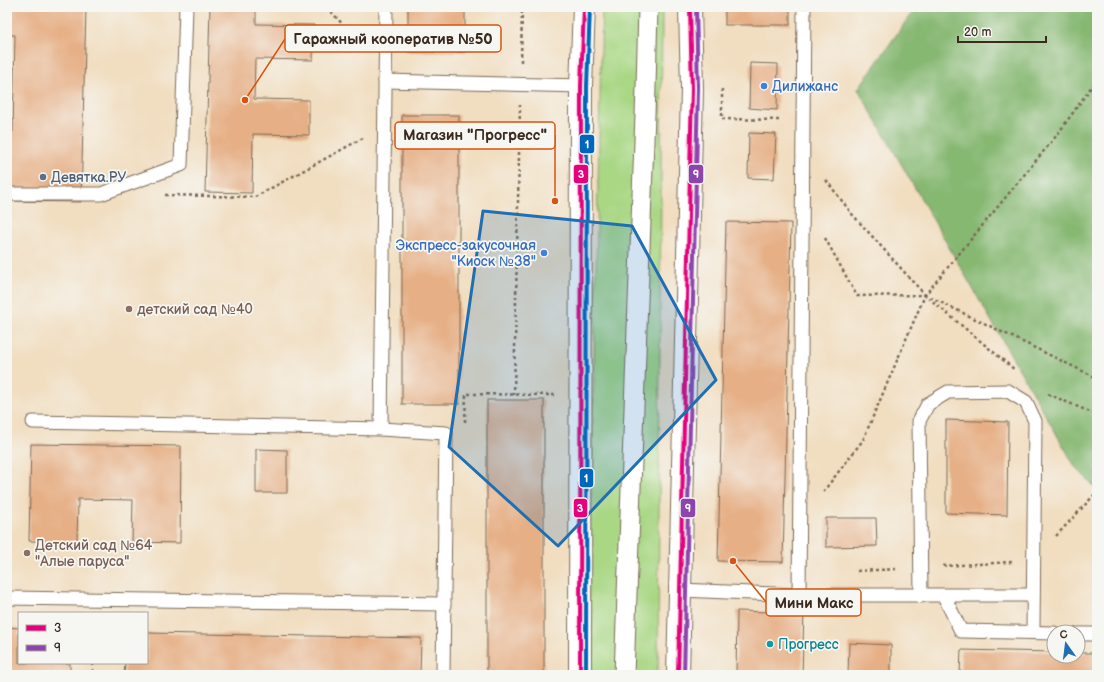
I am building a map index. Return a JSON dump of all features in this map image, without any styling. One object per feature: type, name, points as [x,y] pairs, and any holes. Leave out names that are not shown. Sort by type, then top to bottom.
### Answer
[{"type":"street","points":[[580,675],[581,86],[584,7]]},
{"type":"street","points":[[624,675],[648,7]]},
{"type":"street","points":[[678,675],[692,88],[690,7]]},
{"type":"lane","points":[[7,194],[101,194],[181,165],[186,7]]},
{"type":"lane","points":[[381,429],[386,7]]},
{"type":"lane","points":[[799,595],[804,7]]},
{"type":"lane","points":[[385,82],[581,86]]},
{"type":"lane","points":[[921,596],[919,421],[928,404],[948,392],[1008,391],[1026,402],[1035,421],[1033,632]]},
{"type":"lane","points":[[33,422],[381,429],[446,433],[443,675]]},
{"type":"lane","points":[[680,590],[799,595],[1033,595]]},
{"type":"lane","points":[[944,596],[961,631],[1046,633]]},
{"type":"lane","points":[[7,598],[444,604]]},
{"type":"lane","points":[[1086,634],[1097,634]]},
{"type":"path","points":[[327,7],[370,55],[385,82]]},
{"type":"path","points":[[514,395],[522,7]]},
{"type":"path","points":[[822,492],[863,440],[925,295],[1057,135],[1097,79]]},
{"type":"path","points":[[722,89],[722,119],[803,120]]},
{"type":"path","points":[[162,195],[255,197],[384,126]]},
{"type":"path","points":[[802,151],[852,214],[925,295],[988,345],[1016,370]]},
{"type":"path","points":[[824,236],[857,296],[925,295],[1097,378]]},
{"type":"path","points":[[446,433],[465,434],[466,394],[558,395]]},
{"type":"path","points":[[1046,394],[1097,415]]},
{"type":"path","points":[[852,571],[1034,560],[1097,492]]},
{"type":"path","points":[[93,664],[94,675]]},
{"type":"highlighted area","points":[[483,211],[632,226],[716,380],[558,546],[449,447]]},
{"type":"green space","points":[[602,7],[662,7],[658,675],[587,675]]},
{"type":"green space","points":[[916,7],[1097,7],[1097,489],[1076,468],[858,89]]},
{"type":"building","points":[[7,7],[86,7],[81,202],[11,201],[11,186],[7,186],[7,132],[13,132],[15,35],[7,35]]},
{"type":"building","points":[[210,7],[256,7],[256,24],[314,25],[313,60],[255,59],[254,99],[309,100],[309,135],[253,134],[252,193],[205,192]]},
{"type":"building","points":[[408,7],[465,7],[465,52],[408,52]]},
{"type":"building","points":[[725,7],[790,7],[790,25],[725,25]]},
{"type":"building","name":"Дилижанс","points":[[750,63],[778,64],[777,110],[749,108]]},
{"type":"building","points":[[402,115],[459,115],[459,404],[402,404]]},
{"type":"building","points":[[749,133],[776,134],[774,179],[748,178]]},
{"type":"building","points":[[726,222],[791,223],[783,562],[718,561]]},
{"type":"building","points":[[487,400],[544,400],[544,675],[487,675]]},
{"type":"building","points":[[946,420],[1008,422],[1007,515],[946,513]]},
{"type":"building","points":[[31,444],[181,446],[180,543],[132,542],[133,500],[78,499],[77,542],[29,541]]},
{"type":"building","points":[[256,449],[287,450],[287,493],[256,493]]},
{"type":"building","points":[[826,518],[876,518],[877,546],[826,547]]},
{"type":"building","name":"Прогресс","points":[[737,611],[804,613],[802,675],[736,675]]},
{"type":"building","points":[[7,627],[18,628],[18,664],[70,664],[70,675],[7,675]]},
{"type":"building","points":[[148,633],[421,638],[420,675],[124,675],[125,664],[148,664]]},
{"type":"building","points":[[849,643],[891,645],[891,675],[848,675]]},
{"type":"building","points":[[961,650],[1046,652],[1046,664],[1086,664],[1086,653],[1097,653],[1097,675],[960,675]]},
{"type":"transit line","name":"3","points":[[580,675],[581,86],[584,7]]},
{"type":"transit line","name":"1","points":[[586,675],[587,86],[590,7]]},
{"type":"transit line","name":"3","points":[[678,675],[692,89],[690,7]]},
{"type":"transit line","name":"9","points":[[684,675],[698,89],[696,7]]},
{"type":"place","name":"Дилижанс","points":[[764,86]]},
{"type":"place","name":"Гаражный кооператив №50","points":[[245,100]]},
{"type":"place","name":"Девятка.РУ","points":[[43,177]]},
{"type":"place","name":"Магазин \"Прогресс\"","points":[[555,201]]},
{"type":"place","name":"Экспресс-закусочная \"Киоск №38\"","points":[[544,253]]},
{"type":"place","name":"детский сад №40","points":[[129,309]]},
{"type":"place","name":"Детский сад №64 \"Алые паруса\"","points":[[27,553]]},
{"type":"place","name":"Мини Макс","points":[[733,561]]},
{"type":"place","name":"Прогресс","points":[[770,644]]}]
